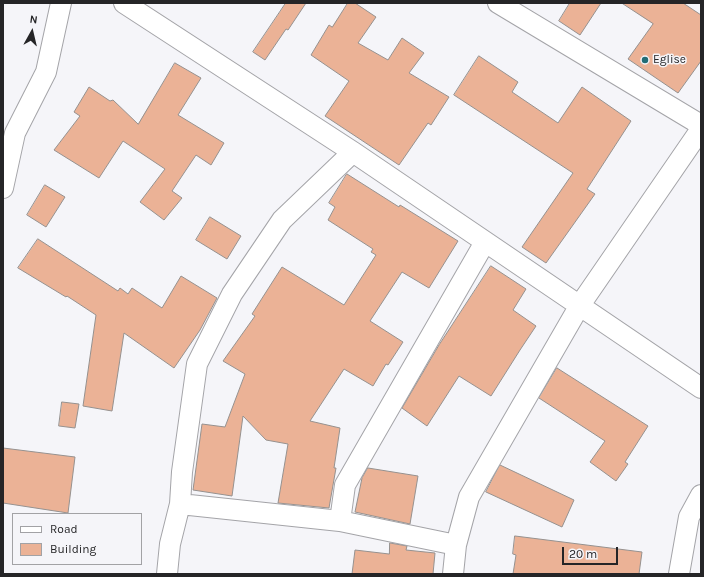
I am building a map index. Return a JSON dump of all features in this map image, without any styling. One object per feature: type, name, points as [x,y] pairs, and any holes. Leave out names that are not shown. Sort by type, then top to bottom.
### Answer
[{"type":"street","points":[[3,188],[9,131],[46,72],[61,3]]},
{"type":"street","points":[[124,3],[353,152],[701,388]]},
{"type":"street","points":[[498,3],[701,125]]},
{"type":"street","points":[[453,574],[456,545],[469,497],[580,305],[701,129]]},
{"type":"street","points":[[167,574],[170,544],[180,504],[182,472],[197,364],[232,294],[282,220],[353,152]]},
{"type":"street","points":[[340,521],[345,486],[485,242]]},
{"type":"street","points":[[679,574],[689,517],[701,495]]},
{"type":"street","points":[[180,504],[340,521],[456,545]]},
{"type":"building","points":[[286,3],[306,3],[265,60],[253,52]]},
{"type":"building","points":[[348,3],[355,3],[376,17],[358,43],[388,60],[402,38],[424,53],[409,73],[449,97],[431,125],[428,123],[399,165],[325,116],[349,81],[311,55],[329,25],[332,27]]},
{"type":"building","points":[[570,3],[601,3],[580,35],[559,21]]},
{"type":"building","points":[[622,3],[683,3],[701,15],[701,61],[678,93],[628,59],[653,24]]},
{"type":"building","points":[[479,56],[518,82],[512,92],[558,123],[582,87],[631,121],[587,189],[595,194],[546,263],[522,247],[573,173],[454,95]]},
{"type":"building","points":[[175,63],[201,78],[178,115],[224,143],[211,165],[196,155],[172,191],[182,198],[164,220],[140,202],[165,169],[123,141],[99,178],[54,150],[80,116],[74,112],[89,87],[110,101],[113,100],[138,124]]},
{"type":"building","points":[[347,174],[399,207],[400,205],[458,241],[429,288],[402,272],[370,321],[403,342],[388,365],[386,364],[373,386],[344,369],[310,421],[340,428],[334,468],[336,468],[329,508],[278,503],[288,444],[266,440],[243,416],[232,496],[193,490],[202,424],[225,427],[245,374],[223,361],[255,316],[252,314],[282,267],[344,305],[376,255],[371,252],[373,249],[328,220],[335,207],[329,203]]},
{"type":"building","points":[[45,185],[65,197],[46,227],[27,215]]},
{"type":"building","points":[[210,217],[241,236],[227,259],[196,240]]},
{"type":"building","points":[[38,239],[118,291],[120,288],[128,294],[132,288],[162,308],[181,276],[217,298],[200,330],[174,368],[124,333],[112,411],[83,406],[96,315],[67,296],[66,297],[18,268]]},
{"type":"building","points":[[491,266],[526,289],[513,310],[536,326],[491,396],[459,376],[427,426],[402,408],[439,345]]},
{"type":"building","points":[[557,368],[648,426],[625,462],[628,464],[616,481],[590,462],[605,441],[539,398]]},
{"type":"building","points":[[62,402],[79,404],[75,428],[59,426]]},
{"type":"building","points":[[3,448],[75,457],[68,513],[3,503]]},
{"type":"building","points":[[500,465],[574,500],[562,527],[486,492]]},
{"type":"building","points":[[368,468],[418,476],[410,524],[355,512],[362,478]]},
{"type":"building","points":[[515,536],[642,552],[639,574],[513,574],[516,555],[513,554]]},
{"type":"building","points":[[390,543],[407,546],[406,550],[435,553],[433,574],[352,574],[355,550],[389,554]]},
{"type":"place","name":"Eglise","points":[[645,60]]}]
